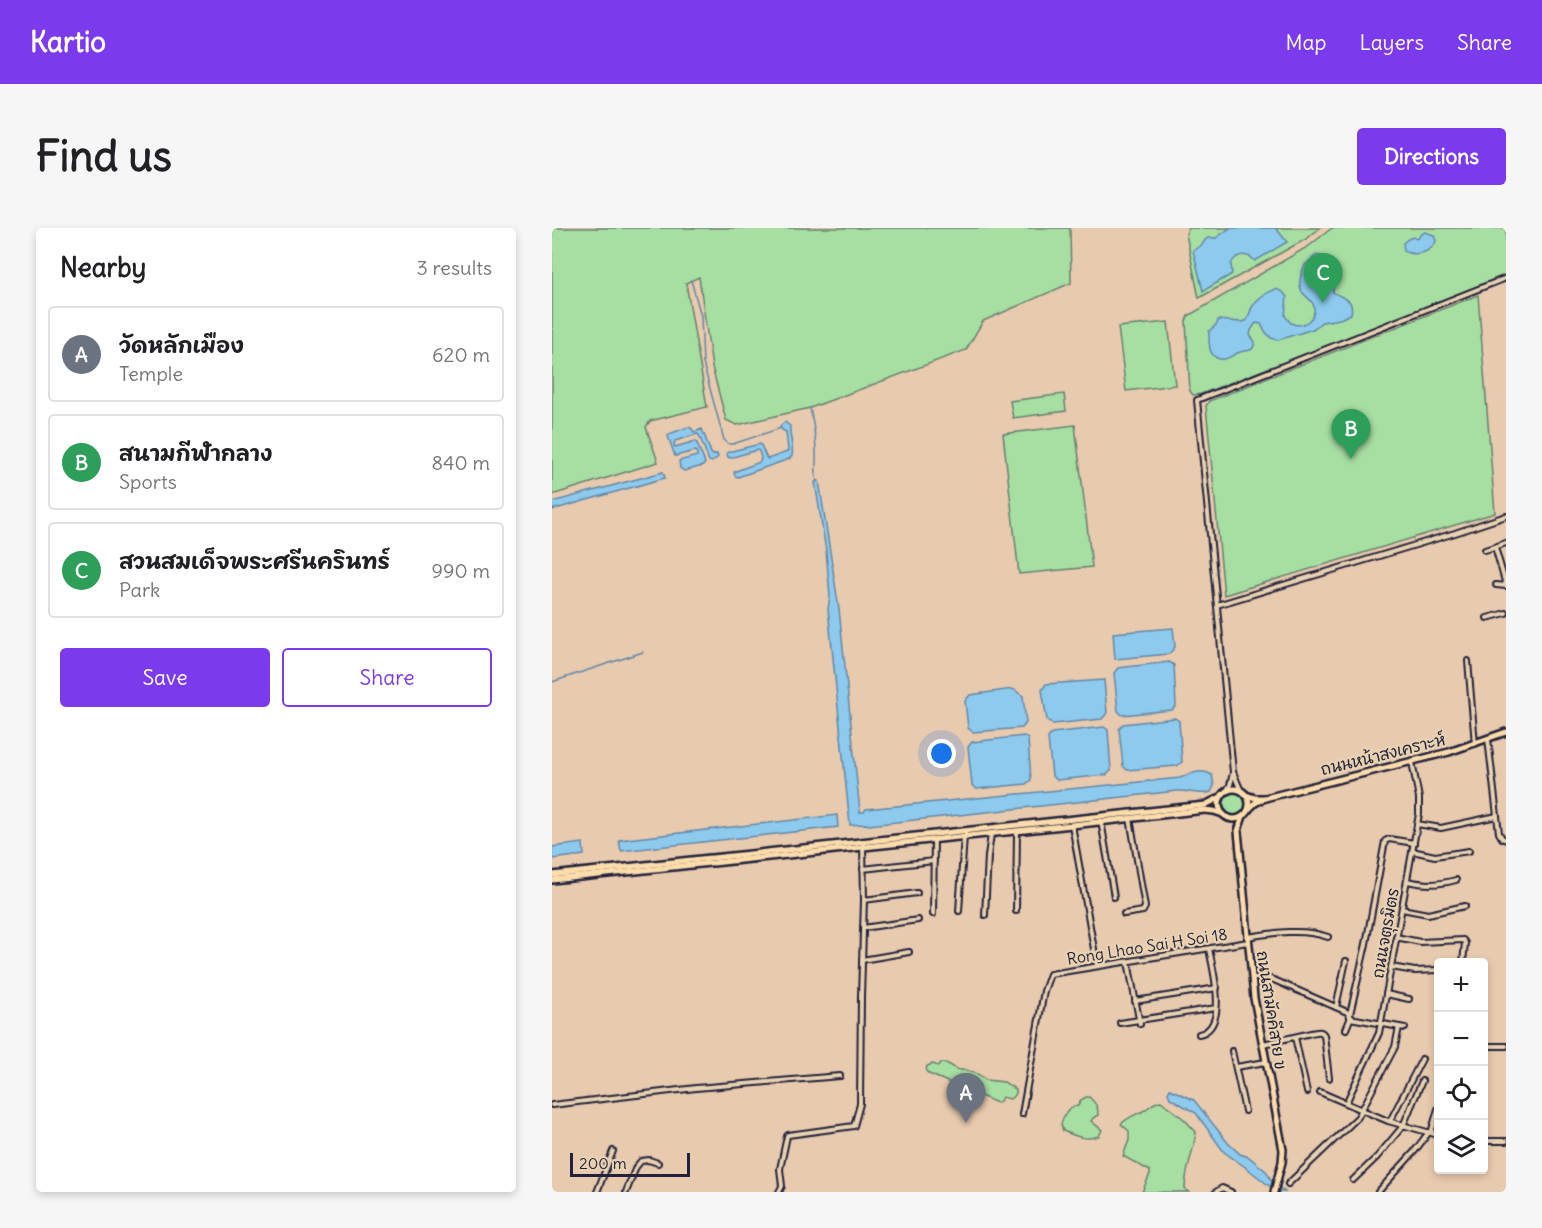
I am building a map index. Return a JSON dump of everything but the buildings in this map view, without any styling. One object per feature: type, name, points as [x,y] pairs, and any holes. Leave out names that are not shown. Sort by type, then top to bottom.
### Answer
[{"type":"main road","name":"ถนนหน้าสงเคราะห์","points":[[1248,810],[1265,798],[1412,762],[1475,744],[1506,732]]},
{"type":"main road","points":[[552,875],[1101,819],[1205,805],[1233,790],[1243,793],[1249,802],[1248,810],[1243,816],[1235,819],[1205,810],[1101,819],[1072,825],[1016,828],[991,834],[934,840],[863,844]]},
{"type":"main road","name":"ถนนหน้าสงเคราะห์","points":[[1243,793],[1255,798],[1265,798]]},
{"type":"main road","points":[[1224,795],[1220,806],[1238,831]]},
{"type":"main road","name":"ถนนสามัคคีสาย ข","points":[[1243,816],[1238,831],[1252,978],[1283,1150],[1274,1192]]},
{"type":"main road","points":[[552,880],[711,860]]},
{"type":"street","points":[[1224,795],[1230,785],[1233,772],[1197,400],[1506,278]]},
{"type":"street","points":[[1217,605],[1506,516]]},
{"type":"street","points":[[1485,550],[1506,543]]},
{"type":"street","points":[[1495,547],[1506,585],[1496,585]]},
{"type":"street","points":[[1487,618],[1506,613]]},
{"type":"street","points":[[1468,661],[1475,744]]},
{"type":"street","points":[[1488,739],[1500,835],[1506,840]]},
{"type":"street","name":"ถนนจตุรมิตร","points":[[1346,1103],[1378,1037],[1417,824],[1419,807],[1412,762]]},
{"type":"street","points":[[1233,772],[1243,793]]},
{"type":"street","points":[[1417,824],[1441,828],[1497,816]]},
{"type":"street","points":[[1124,914],[1143,911],[1145,907],[1130,818]]},
{"type":"street","points":[[1101,819],[1114,897]]},
{"type":"street","points":[[1072,825],[1097,966]]},
{"type":"street","points":[[1016,828],[1016,911]]},
{"type":"street","points":[[985,915],[991,834]]},
{"type":"street","points":[[959,911],[964,837]]},
{"type":"street","points":[[1346,1029],[1366,944],[1385,841],[1389,839],[1413,843]]},
{"type":"street","points":[[933,914],[934,840]]},
{"type":"street","points":[[779,1192],[782,1182],[780,1169],[788,1135],[850,1127],[855,1124],[861,1104],[863,844]]},
{"type":"street","points":[[1412,851],[1435,856],[1468,851]]},
{"type":"street","points":[[863,869],[934,861]]},
{"type":"street","points":[[1406,881],[1429,885],[1456,880]]},
{"type":"street","points":[[864,900],[917,893]]},
{"type":"street","points":[[1402,909],[1428,914],[1465,906]]},
{"type":"street","points":[[863,928],[918,920]]},
{"type":"street","name":"Rong Lhao Sai H Soi 18","points":[[1022,1114],[1044,991],[1050,974],[1209,949],[1274,933],[1321,934],[1328,937]]},
{"type":"street","points":[[1396,937],[1420,942],[1463,940],[1465,943],[1464,958]]},
{"type":"street","points":[[1200,1034],[1210,1029],[1218,998],[1209,949]]},
{"type":"street","points":[[862,960],[909,952]]},
{"type":"street","points":[[1336,1007],[1346,961]]},
{"type":"street","points":[[1128,962],[1139,1022]]},
{"type":"street","points":[[1391,967],[1415,971],[1434,970]]},
{"type":"street","points":[[1252,978],[1274,980],[1336,1007],[1350,1016],[1405,1028]]},
{"type":"street","points":[[1135,1001],[1217,988]]},
{"type":"street","points":[[1386,994],[1409,999]]},
{"type":"street","points":[[1120,1023],[1139,1022],[1216,1008]]},
{"type":"street","points":[[1288,1184],[1354,1122],[1395,1047],[1399,1027]]},
{"type":"street","points":[[1263,1044],[1319,1031],[1323,1033],[1329,1078]]},
{"type":"street","points":[[1295,1037],[1307,1092]]},
{"type":"street","points":[[1488,1046],[1506,1046]]},
{"type":"street","points":[[1232,1051],[1245,1111]]},
{"type":"street","points":[[1390,1121],[1422,1059]]},
{"type":"street","points":[[1236,1067],[1266,1062]]},
{"type":"street","points":[[552,1105],[706,1087],[840,1076]]},
{"type":"street","points":[[1353,1180],[1377,1157],[1403,1126],[1422,1081]]},
{"type":"street","points":[[1320,1092],[1403,1126],[1434,1134]]},
{"type":"street","points":[[1378,1192],[1430,1133],[1434,1120]]},
{"type":"street","points":[[1488,1141],[1506,1141]]},
{"type":"street","points":[[597,1192],[613,1151]]},
{"type":"street","points":[[626,1192],[636,1167],[641,1161],[649,1160],[658,1163]]},
{"type":"street","points":[[1216,1192],[1222,1188],[1230,1192]]},
{"type":"green space","points":[[552,228],[1070,228],[1071,283],[983,321],[966,350],[810,408],[737,425],[726,420],[712,367],[699,277],[686,283],[707,407],[650,421],[646,427],[658,462],[552,495]]},
{"type":"green space","points":[[1189,228],[1320,228],[1306,239],[1199,298],[1186,234]]},
{"type":"green space","points":[[1332,228],[1506,228],[1506,276],[1201,394],[1193,395],[1190,391],[1186,321],[1188,316],[1309,246]]},
{"type":"green space","points":[[1478,295],[1495,513],[1224,595],[1206,406],[1209,401]]},
{"type":"green space","points":[[1168,322],[1175,385],[1126,391],[1118,327]]},
{"type":"green space","points":[[1064,394],[1066,411],[1013,418],[1010,401]]},
{"type":"green space","points":[[1075,425],[1092,567],[1019,574],[1003,434]]},
{"type":"green space","points":[[1235,793],[1243,796],[1246,804],[1243,812],[1235,815],[1227,812],[1224,804],[1227,796]]},
{"type":"green space","points":[[946,1063],[959,1070],[966,1070],[986,1080],[1004,1082],[1016,1090],[1016,1094],[1010,1099],[1002,1097],[997,1103],[926,1071],[927,1066],[933,1064],[938,1066]]},
{"type":"green space","points":[[1086,1097],[1093,1101],[1098,1110],[1098,1115],[1091,1121],[1102,1130],[1099,1136],[1090,1138],[1067,1133],[1063,1131],[1061,1124],[1068,1109],[1078,1106]]},
{"type":"green space","points":[[1161,1101],[1196,1132],[1185,1182],[1185,1189],[1189,1192],[1142,1192],[1150,1171],[1123,1156],[1129,1140],[1129,1131],[1121,1124]]},
{"type":"water","points":[[1230,228],[1276,228],[1287,242],[1255,261],[1249,256],[1239,256],[1231,264],[1232,274],[1203,291],[1193,250],[1207,239],[1216,238]]},
{"type":"water","points":[[1425,232],[1434,235],[1436,241],[1434,245],[1418,254],[1404,251],[1403,243],[1413,237],[1418,238]]},
{"type":"water","points":[[1316,255],[1329,260],[1336,267],[1338,271],[1333,282],[1333,292],[1350,302],[1351,314],[1340,319],[1322,322],[1313,329],[1278,340],[1271,338],[1261,324],[1256,323],[1250,335],[1255,342],[1251,350],[1224,359],[1217,358],[1211,353],[1209,331],[1218,320],[1246,321],[1257,301],[1276,289],[1287,297],[1285,316],[1291,323],[1300,325],[1311,319],[1314,311],[1313,305],[1301,290],[1300,279],[1305,265]]},
{"type":"water","points":[[785,422],[790,426],[792,456],[738,477],[735,476],[734,472],[760,462],[759,451],[730,458],[728,452],[760,444],[768,459],[787,452],[786,432],[780,426]]},
{"type":"water","points":[[688,427],[694,432],[702,429],[711,453],[717,454],[718,457],[712,462],[709,461],[698,434],[675,441],[675,447],[696,441],[705,463],[703,466],[684,471],[680,468],[679,461],[697,456],[697,452],[675,456],[668,436]]},
{"type":"water","points":[[663,472],[665,478],[552,510],[552,502]]},
{"type":"water","points":[[819,481],[839,609],[860,812],[866,809],[1180,778],[1200,772],[1212,775],[1214,786],[1211,792],[1177,791],[869,825],[850,825],[828,609],[830,596],[826,551],[815,482]]},
{"type":"water","points":[[1173,628],[1175,647],[1169,654],[1115,659],[1113,633]]},
{"type":"water","points":[[1169,662],[1174,665],[1176,706],[1172,710],[1122,715],[1118,711],[1114,673],[1118,668]]},
{"type":"water","points":[[1104,680],[1107,713],[1102,719],[1053,724],[1047,720],[1042,690],[1046,684]]},
{"type":"water","points":[[1013,689],[1023,696],[1026,723],[1022,728],[973,732],[968,728],[965,701],[970,695]]},
{"type":"water","points":[[1175,718],[1179,721],[1182,762],[1177,766],[1127,770],[1123,766],[1119,729],[1123,724]]},
{"type":"water","points":[[1104,727],[1108,730],[1111,771],[1106,775],[1057,780],[1052,776],[1048,738],[1052,733]]},
{"type":"water","points":[[1024,736],[1028,739],[1031,780],[1026,784],[977,789],[972,785],[968,747],[972,742]]},
{"type":"water","points":[[837,815],[838,827],[621,851],[619,840]]},
{"type":"water","points":[[583,843],[584,855],[552,859],[552,847]]},
{"type":"water","points":[[1170,1089],[1194,1100],[1228,1143],[1267,1172],[1271,1180],[1285,1192],[1277,1192],[1224,1152],[1196,1113],[1170,1098],[1168,1093]]},
{"type":"waterway","points":[[691,280],[701,316],[703,363],[724,440],[733,444],[781,428]]},
{"type":"waterway","points":[[810,408],[815,440],[817,481]]},
{"type":"waterway","points":[[552,682],[643,652]]},
{"type":"place","name":"สวนสมเด็จพระศรีนครินทร์","points":[[1323,303]]},
{"type":"place","name":"สนามกีฬากลาง","points":[[1351,459]]},
{"type":"place","name":"วัดหลักเมือง","points":[[966,1123]]}]
